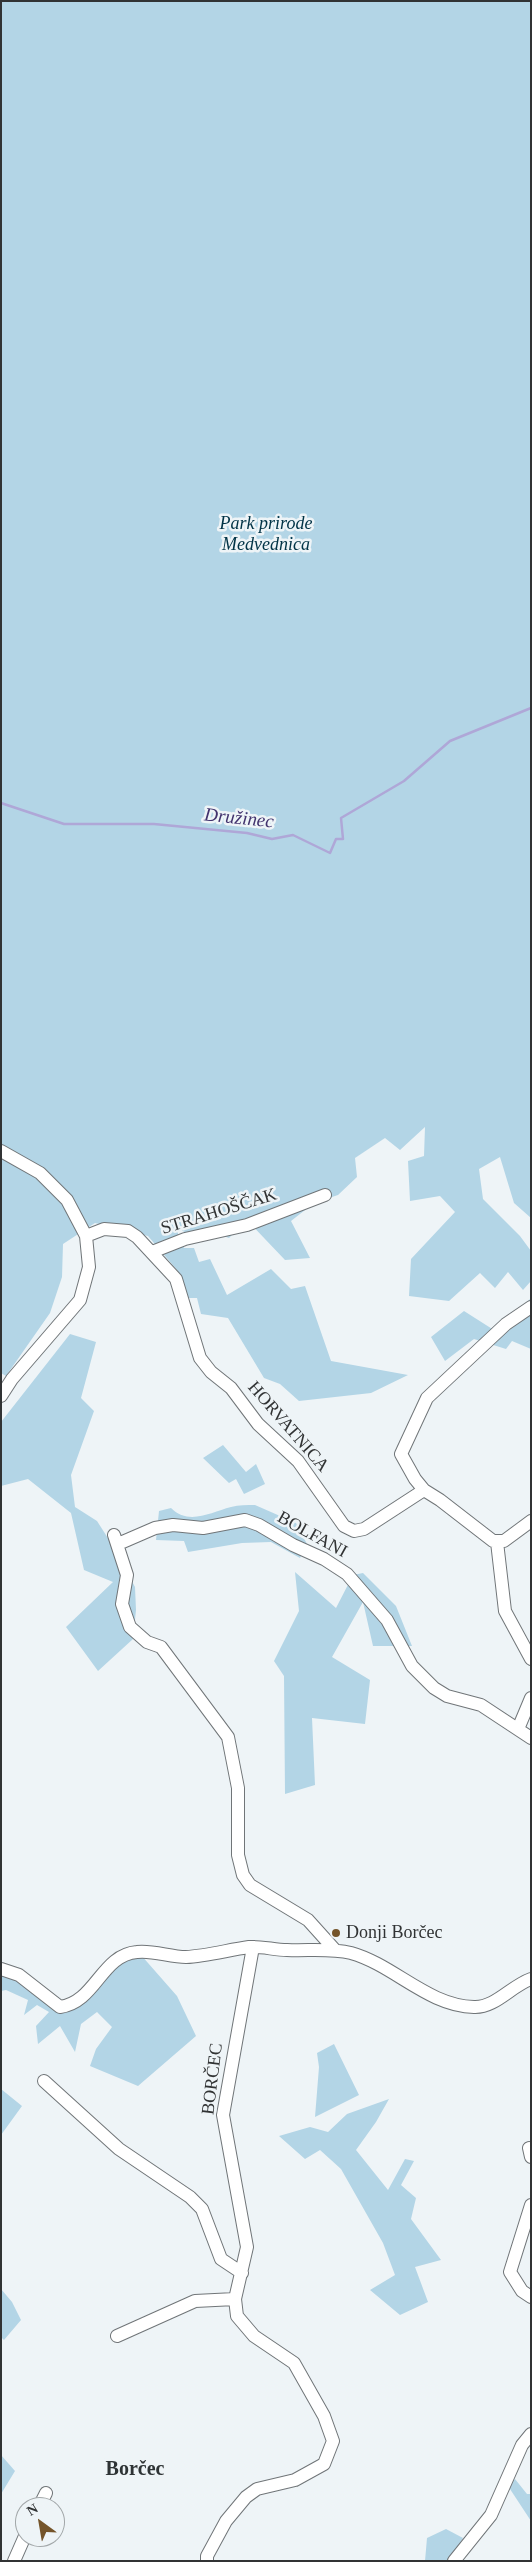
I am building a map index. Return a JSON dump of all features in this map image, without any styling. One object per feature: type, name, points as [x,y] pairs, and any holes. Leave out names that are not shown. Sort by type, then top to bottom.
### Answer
[{"type":"street","points":[[1,1152],[40,1173],[67,1200],[86,1236],[88,1267],[80,1300],[12,1379],[1,1396]]},
{"type":"street","name":"STRAHOŠČAK","points":[[152,1252],[185,1240],[247,1225],[325,1195]]},
{"type":"street","name":"HORVATNICA","points":[[86,1236],[104,1229],[121,1229],[137,1237],[152,1252],[176,1279],[200,1358],[211,1372],[231,1388],[258,1424],[298,1461],[344,1526],[354,1532],[364,1529],[424,1490]]},
{"type":"street","points":[[531,1307],[506,1324],[427,1398],[401,1454],[415,1480],[424,1490],[496,1542],[505,1611],[531,1659]]},
{"type":"street","name":"BOLFANI","points":[[335,1950],[308,1920],[250,1885],[243,1875],[238,1855],[238,1788],[228,1737],[161,1647],[147,1642],[130,1627],[122,1604],[127,1575],[116,1539],[154,1528],[173,1525],[203,1528],[245,1520],[259,1524],[293,1545],[324,1558],[347,1574],[387,1620],[412,1666],[434,1688],[447,1696],[481,1705],[531,1738]]},
{"type":"street","points":[[496,1542],[504,1540],[531,1521]]},
{"type":"street","points":[[518,1729],[531,1698]]},
{"type":"street","points":[[1,1969],[19,1975],[60,2007],[72,2005],[91,1989],[118,1957],[137,1952],[186,1957],[252,1947],[302,1951],[335,1950],[380,1964],[430,1995],[460,2006],[487,2005],[517,1985],[531,1979]]},
{"type":"street","name":"BORČEC","points":[[207,2561],[207,2556],[226,2521],[246,2497],[257,2489],[294,2480],[324,2464],[333,2441],[324,2416],[294,2363],[254,2336],[237,2316],[236,2299],[247,2247],[222,2115],[252,1947]]},
{"type":"street","points":[[44,2081],[119,2149],[190,2198],[202,2209],[221,2259],[242,2274]]},
{"type":"street","points":[[531,2205],[510,2272],[522,2291],[531,2297]]},
{"type":"street","points":[[118,2336],[195,2301],[236,2299]]},
{"type":"street","points":[[454,2561],[491,2515],[522,2445],[531,2434]]},
{"type":"street","points":[[44,2497],[46,2493]]},
{"type":"street","points":[[14,2561],[20,2547]]},
{"type":"green space","name":"Park prirode Medvednica","points":[[1,1],[531,1],[531,1218],[514,1203],[500,1157],[479,1169],[483,1199],[520,1236],[531,1251],[531,1281],[523,1290],[508,1272],[495,1288],[480,1273],[449,1301],[409,1296],[411,1259],[455,1212],[440,1196],[410,1201],[408,1161],[424,1156],[425,1127],[400,1150],[385,1138],[355,1158],[357,1177],[338,1195],[314,1203],[291,1221],[310,1258],[285,1260],[245,1218],[229,1238],[218,1234],[200,1242],[175,1226],[184,1248],[194,1248],[199,1262],[210,1259],[227,1295],[271,1269],[291,1289],[305,1286],[331,1361],[408,1375],[371,1393],[299,1401],[280,1384],[264,1378],[228,1318],[201,1314],[197,1298],[185,1298],[177,1270],[148,1236],[95,1223],[63,1244],[62,1277],[50,1313],[6,1376],[1,1373]]},
{"type":"green space","points":[[531,1298],[531,1349],[512,1341],[506,1349],[474,1339],[445,1361],[431,1337],[464,1311],[497,1332]]},
{"type":"green space","points":[[70,1334],[96,1342],[81,1398],[94,1411],[71,1475],[75,1507],[97,1521],[135,1587],[136,1610],[133,1639],[98,1671],[66,1627],[113,1582],[84,1570],[71,1513],[28,1479],[1,1486],[1,1422]]},
{"type":"green space","points":[[223,1445],[246,1472],[256,1464],[265,1484],[244,1494],[236,1479],[229,1483],[203,1458]]},
{"type":"green space","points":[[255,1505],[296,1523],[307,1544],[300,1558],[271,1542],[242,1543],[188,1552],[184,1541],[156,1540],[159,1511],[171,1508],[185,1516],[193,1517],[234,1506]]},
{"type":"green space","points":[[295,1572],[336,1608],[353,1575],[363,1573],[396,1606],[412,1646],[373,1646],[363,1602],[332,1657],[370,1680],[365,1724],[312,1718],[315,1785],[285,1794],[284,1676],[274,1661],[299,1611]]},
{"type":"green space","points":[[141,1955],[177,1996],[196,2036],[138,2086],[90,2066],[96,2049],[112,2027],[97,2012],[81,2024],[75,2052],[60,2026],[38,2044],[36,2026],[49,2012],[37,2005],[24,2015],[28,2000],[6,1990],[1,1991],[1,1974],[19,1979],[64,2013],[120,1961]]},
{"type":"green space","points":[[334,2044],[359,2095],[315,2117],[319,2067],[317,2053]]},
{"type":"green space","points":[[1,2089],[22,2106],[1,2135]]},
{"type":"green space","points":[[389,2099],[376,2122],[356,2150],[388,2190],[405,2159],[414,2161],[401,2185],[416,2198],[411,2219],[441,2260],[415,2267],[428,2302],[400,2315],[370,2290],[395,2275],[383,2243],[341,2169],[320,2150],[305,2159],[279,2136],[310,2127],[328,2132],[347,2114]]},
{"type":"green space","points":[[1,2289],[12,2302],[21,2320],[4,2340],[1,2337]]},
{"type":"green space","points":[[1,2455],[15,2471],[1,2494]]},
{"type":"green space","points":[[515,2479],[527,2494],[531,2494],[531,2521],[508,2486]]},
{"type":"green space","points":[[446,2529],[463,2538],[450,2561],[425,2561],[427,2538]]},
{"type":"waterway","name":"Družinec","points":[[1,803],[64,824],[154,824],[247,833],[272,839],[293,835],[330,853],[336,839],[343,839],[341,818],[404,781],[450,741],[531,708]]},
{"type":"place","name":"Donji Borčec","points":[[336,1933]]},
{"type":"district","name":"Borčec","points":[[135,2470]]}]
